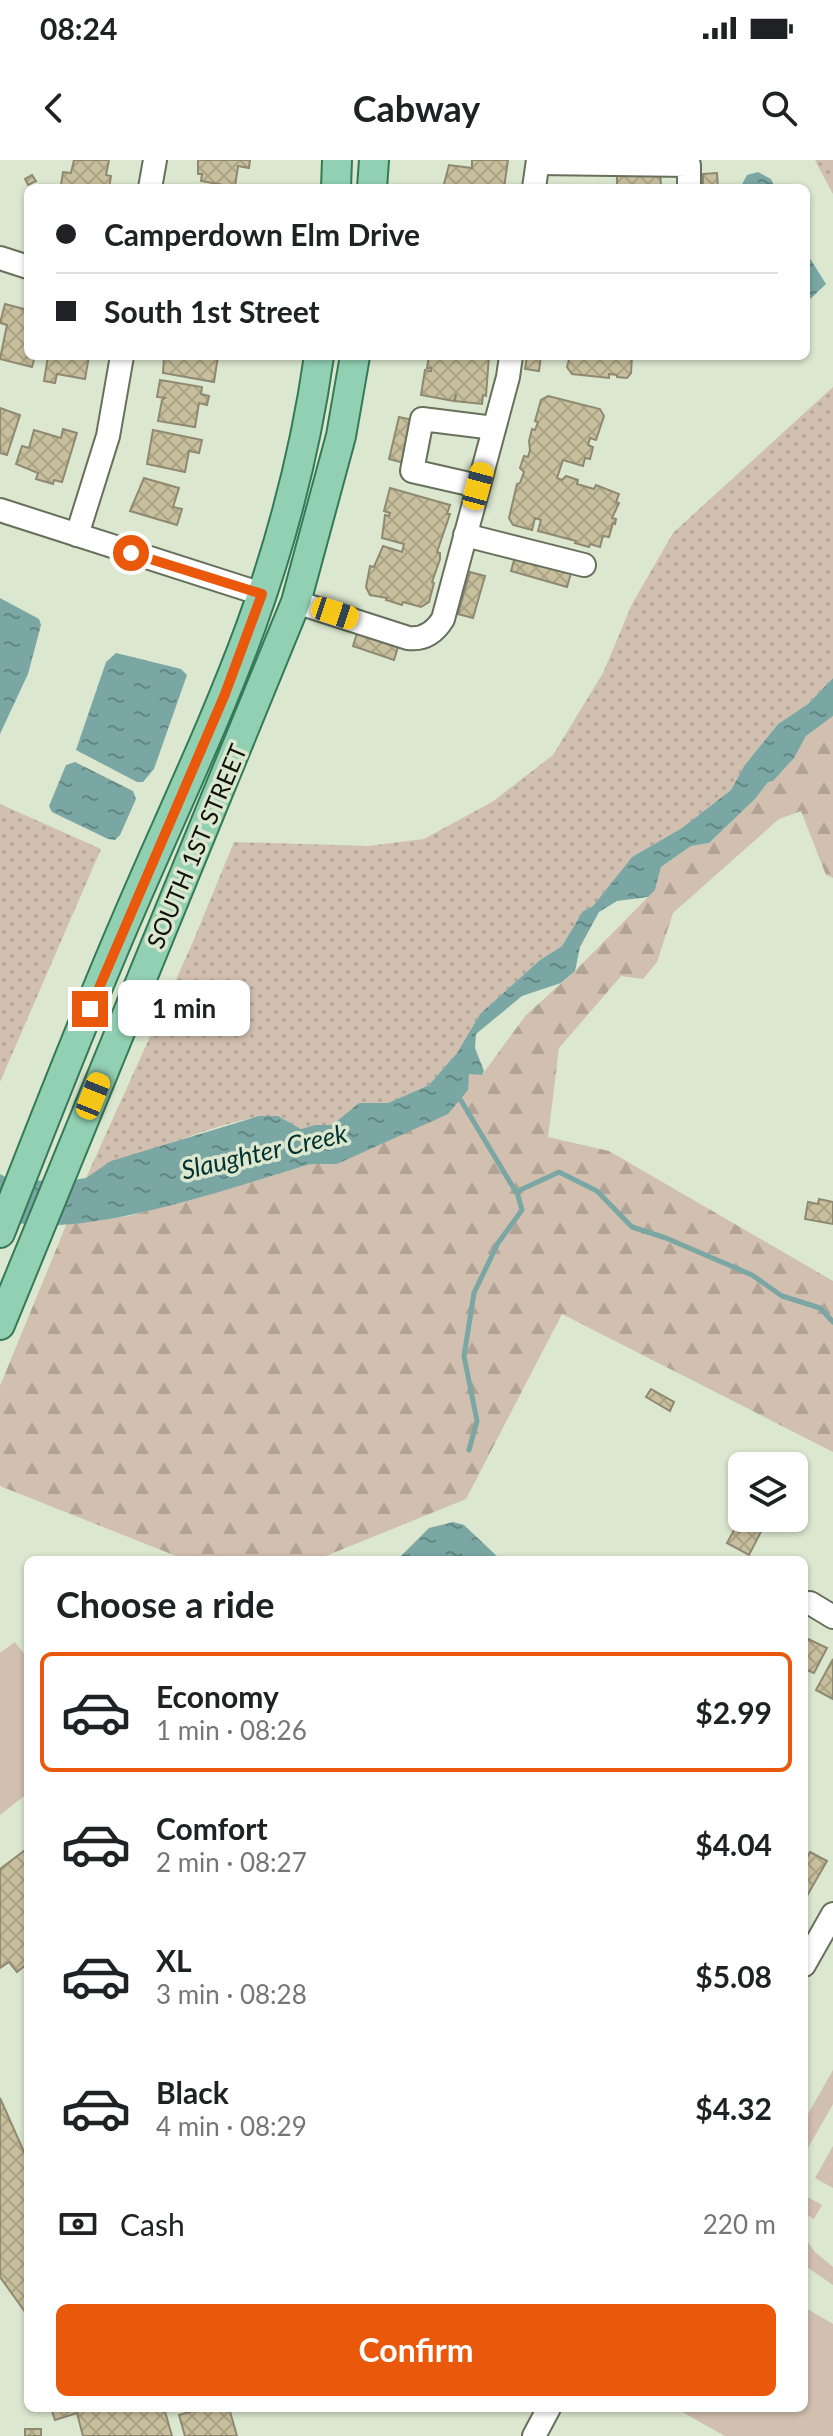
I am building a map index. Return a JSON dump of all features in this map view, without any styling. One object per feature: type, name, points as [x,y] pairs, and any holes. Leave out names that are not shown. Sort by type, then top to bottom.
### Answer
[{"type":"main road","points":[[336,184],[337,160]]},
{"type":"main road","points":[[372,184],[374,160]]},
{"type":"main road","name":"SOUTH 1ST STREET","points":[[0,1233],[124,925],[225,694],[262,594],[303,446],[318,360]]},
{"type":"main road","name":"SOUTH 1ST STREET","points":[[0,1325],[296,602],[341,436],[354,360]]},
{"type":"main road","points":[[262,594],[296,602]]},
{"type":"street","points":[[151,184],[155,160]]},
{"type":"street","points":[[535,184],[538,162],[595,161],[689,165],[689,184]]},
{"type":"street","points":[[0,258],[24,266]]},
{"type":"street","points":[[77,535],[108,436],[121,360]]},
{"type":"street","points":[[296,602],[418,639],[437,628],[443,619],[510,360]]},
{"type":"street","points":[[478,486],[412,471],[422,419],[494,428]]},
{"type":"street","points":[[0,510],[262,594]]},
{"type":"street","points":[[465,535],[584,565]]},
{"type":"street","points":[[810,1603],[833,1617]]},
{"type":"street","points":[[808,1958],[833,1914]]},
{"type":"street","points":[[534,2436],[547,2412]]},
{"type":"green space","points":[[815,160],[833,160],[833,194]]},
{"type":"green space","points":[[833,387],[833,678],[808,704],[778,724],[744,766],[731,790],[682,828],[632,857],[593,906],[583,911],[562,946],[540,960],[480,1014],[457,1053],[429,1085],[388,1103],[359,1103],[332,1125],[301,1129],[279,1117],[263,1116],[213,1128],[86,1178],[192,944],[234,842],[368,846],[424,839],[492,802],[553,755],[603,673],[632,604],[673,533]]},
{"type":"green space","points":[[833,716],[833,878],[826,875],[801,811],[779,819],[673,913],[657,962],[643,979],[621,976],[559,1048],[548,1137],[609,1151],[833,1281],[833,1452],[562,1314],[466,1499],[326,1556],[176,1556],[0,1486],[0,1386],[67,1223],[129,1216],[311,1164],[337,1164],[469,1073],[482,1075],[526,1015],[575,971],[655,890],[661,867],[691,846],[709,843],[794,758],[806,736]]},
{"type":"green space","points":[[0,804],[101,849],[0,1082]]},
{"type":"green space","points":[[15,1642],[24,1654],[24,1796],[0,1815],[0,1653]]},
{"type":"green space","points":[[833,2070],[833,2104],[808,2148],[808,2114]]},
{"type":"green space","points":[[833,2146],[833,2188],[815,2178]]},
{"type":"green space","points":[[808,2197],[822,2205],[814,2219],[808,2215]]},
{"type":"green space","points":[[808,2242],[833,2267],[833,2285],[808,2268]]},
{"type":"green space","points":[[808,2309],[833,2324],[833,2436],[725,2436],[682,2412],[808,2412]]},
{"type":"water","points":[[758,172],[771,179],[773,184],[742,184],[747,175]]},
{"type":"water","points":[[810,258],[826,284],[810,299]]},
{"type":"water","points":[[0,598],[39,619],[41,625],[28,674],[0,734]]},
{"type":"water","points":[[116,653],[181,669],[187,675],[154,769],[143,782],[137,782],[76,750],[106,662]]},
{"type":"water","name":"Slaughter Creek","points":[[833,678],[833,716],[806,736],[794,758],[755,799],[709,843],[691,846],[661,867],[655,890],[648,897],[617,901],[599,912],[580,947],[575,971],[561,983],[522,996],[476,1034],[475,1048],[484,1071],[482,1075],[469,1074],[468,1090],[448,1114],[337,1164],[311,1164],[154,1209],[68,1224],[30,1225],[0,1218],[0,1174],[10,1180],[67,1181],[86,1178],[111,1161],[259,1116],[278,1116],[301,1129],[332,1125],[359,1103],[388,1103],[429,1085],[457,1053],[480,1014],[540,960],[562,946],[583,911],[593,906],[632,857],[682,828],[731,790],[744,766],[778,724],[808,704]]},
{"type":"water","points":[[75,762],[133,791],[136,799],[115,840],[52,812],[49,806],[66,765]]},
{"type":"water","points":[[453,1522],[464,1525],[497,1556],[401,1556],[429,1528]]},
{"type":"building","points":[[74,160],[109,160],[106,175],[111,176],[110,184],[61,184],[63,172],[71,173]]},
{"type":"building","points":[[198,160],[250,160],[249,168],[238,166],[235,184],[201,181],[202,174],[198,174]]},
{"type":"building","points":[[472,160],[508,160],[505,184],[444,184],[449,165],[472,168]]},
{"type":"building","points":[[660,171],[661,184],[617,184],[617,172]]},
{"type":"building","points":[[717,173],[718,184],[703,184],[703,174]]},
{"type":"building","points":[[32,175],[36,181],[28,184],[25,179]]},
{"type":"building","points":[[5,304],[24,309],[24,360],[34,360],[32,367],[0,359],[7,325],[0,323]]},
{"type":"building","points":[[47,360],[88,360],[85,379],[57,374],[55,383],[44,381]]},
{"type":"building","points":[[164,360],[217,360],[214,382],[163,373]]},
{"type":"building","points":[[428,360],[489,360],[486,396],[483,395],[482,404],[455,401],[456,394],[454,401],[421,395],[425,370],[431,371],[427,368]]},
{"type":"building","points":[[526,360],[540,360],[539,371],[525,369]]},
{"type":"building","points":[[569,360],[632,360],[631,373],[627,378],[609,374],[609,378],[572,374],[567,367]]},
{"type":"building","points":[[160,380],[202,387],[201,394],[209,396],[207,405],[199,403],[195,427],[158,421],[165,398],[157,397]]},
{"type":"building","points":[[548,396],[600,409],[604,416],[596,440],[590,438],[588,445],[593,447],[590,459],[585,458],[583,466],[563,460],[557,478],[562,480],[566,476],[578,480],[577,484],[594,489],[596,485],[619,494],[616,502],[619,503],[612,518],[616,519],[615,524],[609,537],[603,536],[600,547],[590,544],[589,547],[538,531],[541,520],[535,518],[532,530],[513,525],[509,518],[517,484],[524,472],[520,468],[524,456],[528,457],[532,429],[535,430],[538,422],[535,421],[541,400]]},
{"type":"building","points":[[0,408],[20,415],[7,455],[0,453]]},
{"type":"building","points":[[399,417],[413,420],[404,463],[389,459]]},
{"type":"building","points":[[63,429],[77,433],[62,482],[54,480],[53,484],[36,479],[38,473],[16,464],[22,446],[29,448],[34,430],[61,438]]},
{"type":"building","points":[[153,430],[202,440],[199,453],[189,451],[185,472],[147,464]]},
{"type":"building","points":[[144,478],[179,488],[173,507],[182,509],[177,525],[130,511]]},
{"type":"building","points":[[390,488],[450,505],[437,552],[440,559],[429,602],[421,607],[403,602],[402,605],[370,595],[366,587],[370,566],[374,567],[383,546],[402,552],[404,544],[382,538],[385,515],[389,516],[390,513],[384,511]]},
{"type":"building","points":[[515,557],[571,573],[567,587],[511,571]]},
{"type":"building","points":[[470,572],[485,576],[473,618],[458,614]]},
{"type":"building","points":[[357,633],[398,647],[394,660],[353,646]]},
{"type":"building","points":[[819,1199],[833,1202],[833,1224],[805,1219],[808,1202],[818,1204]]},
{"type":"building","points":[[651,1389],[674,1402],[670,1411],[646,1397]]},
{"type":"building","points":[[733,1532],[761,1532],[749,1555],[727,1543]]},
{"type":"building","points":[[808,1639],[827,1648],[814,1673],[808,1671]]},
{"type":"building","points":[[833,1659],[833,1699],[816,1690]]},
{"type":"building","points":[[24,1851],[24,1966],[17,1972],[9,1962],[0,1968],[0,1869]]},
{"type":"building","points":[[810,1852],[827,1861],[808,1894]]},
{"type":"building","points":[[0,2098],[24,2152],[24,2310],[0,2277]]},
{"type":"building","points":[[52,2412],[165,2412],[172,2436],[83,2436],[77,2413],[55,2420]]},
{"type":"building","points":[[230,2412],[237,2436],[185,2436],[179,2415]]},
{"type":"building","points":[[25,2429],[41,2429],[41,2436],[25,2436]]},
{"type":"waterway","points":[[457,1094],[516,1192],[559,1172],[597,1191],[632,1227],[666,1238],[752,1275],[782,1296],[820,1308],[833,1322]]},
{"type":"waterway","points":[[469,1450],[477,1421],[464,1356],[474,1293],[498,1243],[522,1210],[517,1192]]},
{"type":"route","points":[[90,1009],[225,694],[262,594],[131,553]]}]
